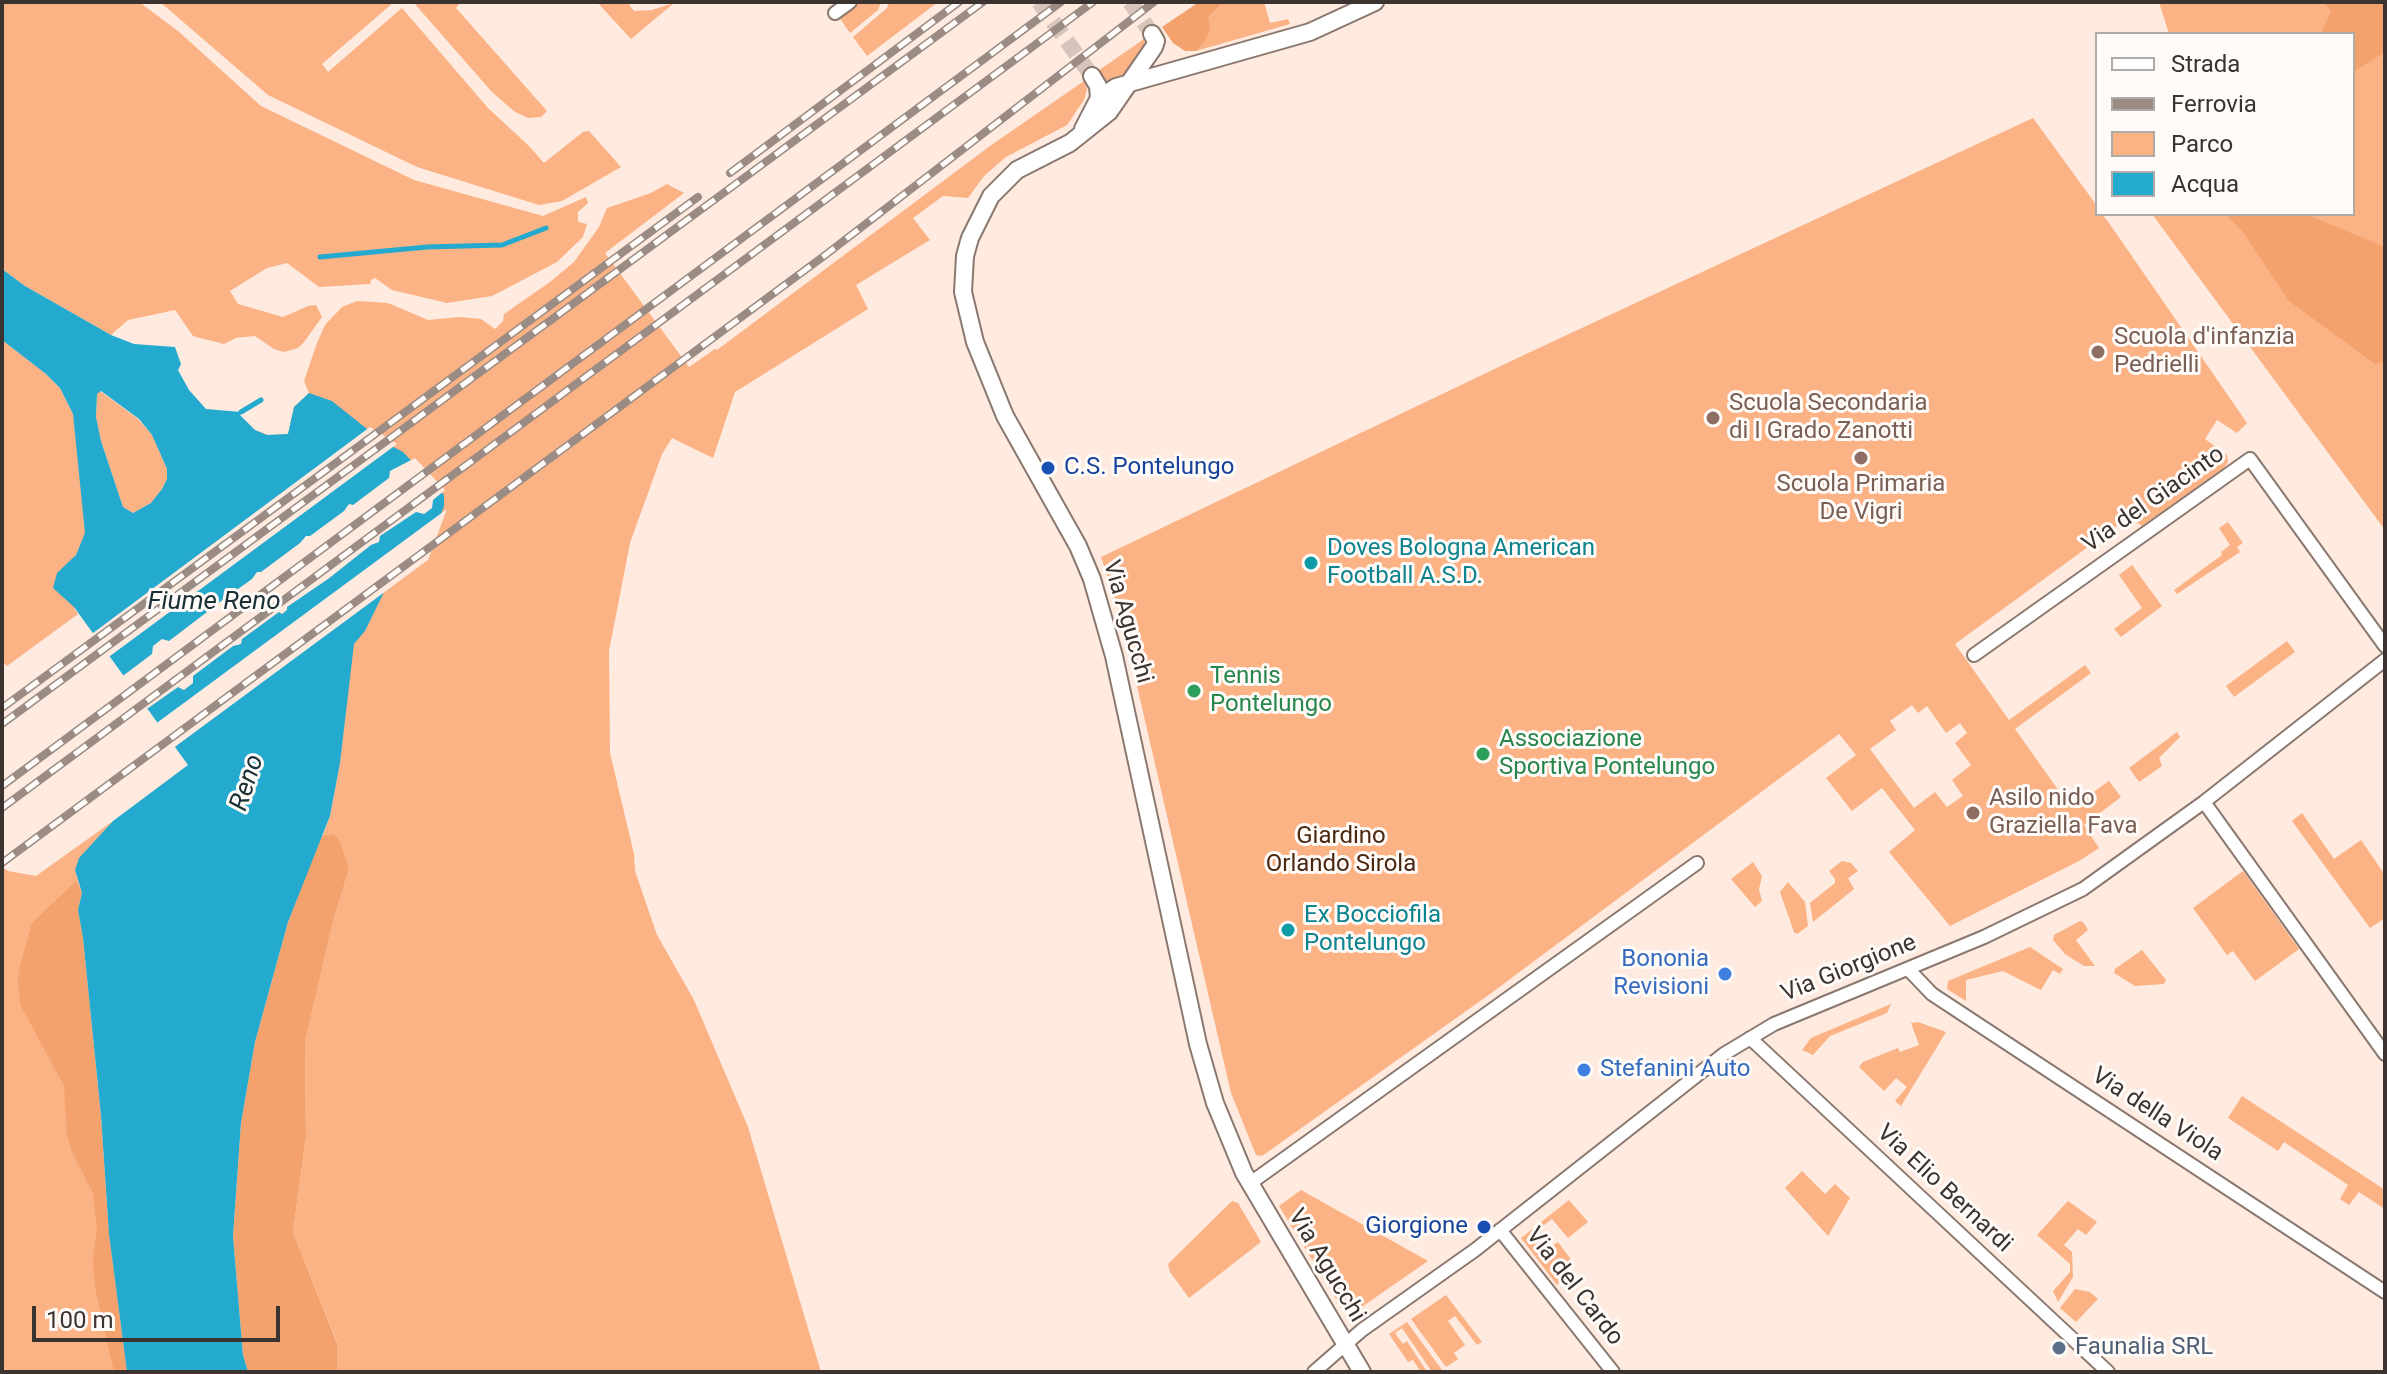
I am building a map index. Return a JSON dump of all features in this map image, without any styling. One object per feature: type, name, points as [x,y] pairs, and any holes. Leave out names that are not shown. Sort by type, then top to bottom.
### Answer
[{"type":"street","points":[[835,13],[850,2]]},
{"type":"street","points":[[1078,138],[1099,98],[1110,89],[1310,32],[1375,2]]},
{"type":"street","name":"Via Agucchi","points":[[1204,60],[1175,58],[1154,39],[1131,83],[1109,112],[1078,138],[1017,170],[991,196],[970,238],[965,256],[963,292],[975,342],[1005,416],[1078,546],[1092,579],[1136,749],[1198,1044],[1215,1103],[1249,1184],[1362,1372]]},
{"type":"street","points":[[1092,76],[1098,86],[1099,98]]},
{"type":"street","name":"Via del Giacinto","points":[[1974,655],[2250,459],[2385,646]]},
{"type":"street","name":"Via Giorgione","points":[[1314,1372],[1362,1330],[1500,1230],[1683,1084],[1750,1038],[1787,1018],[2026,919],[2072,895],[2204,802],[2385,660]]},
{"type":"street","points":[[2204,802],[2385,1054]]},
{"type":"street","points":[[1249,1184],[1697,863]]},
{"type":"street","name":"Via della Viola","points":[[1909,970],[1932,994],[2385,1292]]},
{"type":"street","name":"Via Elio Bernardi","points":[[1750,1038],[2108,1372]]},
{"type":"street","name":"Via del Cardo","points":[[1500,1230],[1613,1372]]},
{"type":"green space","points":[[2,2],[139,2],[178,31],[261,106],[414,180],[543,216],[586,197],[588,203],[578,212],[578,222],[587,224],[583,237],[557,262],[492,296],[447,303],[392,290],[375,278],[370,284],[319,287],[287,263],[267,268],[230,291],[238,304],[283,317],[316,305],[322,317],[298,348],[284,352],[255,336],[236,338],[224,344],[193,336],[175,310],[128,320],[111,335],[25,286],[2,269]]},
{"type":"green space","points":[[160,2],[394,2],[322,64],[328,72],[402,8],[488,108],[544,163],[583,132],[589,131],[621,167],[562,201],[539,205],[417,167],[268,95]]},
{"type":"green space","points":[[461,2],[456,8],[547,111],[541,117],[528,118],[515,112],[492,92],[414,3]]},
{"type":"green space","points":[[597,2],[627,2],[634,11],[652,10],[674,3],[631,39]]},
{"type":"green space","points":[[861,2],[881,2],[878,10],[850,33],[839,17]]},
{"type":"green space","points":[[889,2],[938,2],[867,56],[853,37],[887,8]]},
{"type":"green space","points":[[1224,2],[1264,2],[1270,23],[1288,19],[1290,24],[1196,51],[1204,42],[1208,17]]},
{"type":"green space","points":[[2159,2],[2385,2],[2385,530],[2153,216],[2355,216],[2355,32],[2168,32]]},
{"type":"green space","points":[[1144,39],[1145,46],[1122,76],[1107,81],[1095,73]]},
{"type":"green space","points":[[1084,81],[1087,89],[1084,100],[1067,125],[1006,157],[984,176],[968,198],[943,196],[913,218],[930,240],[856,285],[868,309],[735,392],[713,458],[672,438],[662,454],[630,543],[609,651],[610,753],[634,854],[635,871],[657,935],[694,1000],[748,1127],[821,1372],[337,1372],[337,1342],[293,1232],[306,1137],[305,1042],[333,922],[349,869],[333,834],[323,835],[330,816],[340,763],[346,707],[74,608],[78,614],[7,666],[2,661],[2,340],[60,388],[73,414],[86,533],[76,555],[77,568],[255,430],[268,435],[288,434],[294,407],[309,393],[304,381],[317,343],[325,325],[342,307],[357,301],[388,303],[428,320],[481,319],[495,329],[503,321],[504,314],[574,262],[599,227],[607,208],[651,193],[667,184],[684,193],[605,253],[689,367],[717,350],[990,146]]},
{"type":"green space","name":"Giardino Orlando Sirola","points":[[2033,118],[2095,203],[2095,216],[2104,216],[2109,223],[2247,423],[2237,433],[2217,420],[2205,439],[2227,455],[2228,462],[2224,468],[2142,526],[2129,517],[1955,644],[2009,720],[2085,665],[2091,673],[2015,729],[2071,808],[2109,781],[2121,797],[2084,825],[2099,848],[1950,926],[1889,852],[1915,830],[1882,788],[1852,811],[1826,778],[1856,755],[1839,734],[1490,994],[1262,1156],[1256,1155],[1231,1093],[1122,621],[1101,557],[1526,354]],"holes":[[[1912,705],[1918,713],[1927,706],[1946,733],[1960,723],[1967,733],[1955,743],[1971,765],[1952,780],[1963,796],[1947,807],[1935,792],[1914,808],[1870,749],[1896,730],[1890,721]]]},
{"type":"green space","points":[[100,391],[138,419],[152,435],[167,469],[167,479],[162,489],[151,503],[133,513],[123,507],[101,441],[96,417],[97,393]]},
{"type":"green space","points":[[2228,522],[2243,543],[2237,547],[2240,552],[2177,594],[2174,590],[2222,555],[2221,552],[2230,545],[2219,528]]},
{"type":"green space","points":[[2132,565],[2162,606],[2121,637],[2114,629],[2142,608],[2119,575]]},
{"type":"green space","points":[[2287,641],[2295,652],[2234,697],[2226,686]]},
{"type":"green space","points":[[2177,732],[2180,737],[2159,758],[2162,766],[2139,782],[2129,768]]},
{"type":"green space","points":[[2302,813],[2334,859],[2361,840],[2385,875],[2385,918],[2370,928],[2292,821]]},
{"type":"green space","points":[[113,821],[80,858],[75,870],[82,893],[78,910],[109,1234],[127,1372],[2,1372],[2,867],[36,876]]},
{"type":"green space","points":[[1842,861],[1851,863],[1858,871],[1848,878],[1854,889],[1813,922],[1810,903],[1835,883],[1829,871]]},
{"type":"green space","points":[[1753,862],[1762,876],[1759,889],[1762,901],[1755,907],[1731,879]]},
{"type":"green space","points":[[2243,871],[2299,949],[2255,981],[2233,951],[2227,955],[2193,908]]},
{"type":"green space","points":[[1788,882],[1805,902],[1808,926],[1797,934],[1780,892]]},
{"type":"green space","points":[[2080,921],[2088,930],[2076,940],[2095,966],[2084,966],[2065,954],[2053,940],[2054,935]]},
{"type":"green space","points":[[2030,947],[2063,969],[2060,974],[2053,970],[2041,990],[2003,971],[1966,980],[1966,1001],[1947,989],[1948,981]]},
{"type":"green space","points":[[2142,950],[2166,980],[2164,984],[2135,986],[2114,973],[2115,969]]},
{"type":"green space","points":[[1891,1004],[1887,1013],[1830,1036],[1813,1055],[1802,1050],[1811,1038]]},
{"type":"green space","points":[[1918,1022],[1946,1032],[1901,1106],[1895,1101],[1907,1087],[1896,1078],[1884,1091],[1859,1067],[1863,1062],[1898,1048],[1900,1052],[1919,1045],[1911,1023]]},
{"type":"green space","points":[[2242,1096],[2385,1190],[2385,1209],[2359,1192],[2349,1205],[2340,1199],[2348,1185],[2284,1142],[2278,1151],[2228,1118]]},
{"type":"green space","points":[[1802,1171],[1825,1194],[1835,1184],[1850,1198],[1828,1236],[1785,1188]]},
{"type":"green space","points":[[1301,1190],[1428,1261],[1353,1313],[1344,1312],[1279,1206]]},
{"type":"green space","points":[[1569,1200],[1588,1222],[1568,1238],[1552,1219],[1539,1229],[1552,1246],[1558,1242],[1572,1261],[1570,1272],[1557,1285],[1521,1238]]},
{"type":"green space","points":[[1232,1201],[1238,1203],[1261,1242],[1189,1298],[1170,1272],[1168,1264]]},
{"type":"green space","points":[[2068,1201],[2097,1222],[2086,1235],[2078,1229],[2064,1245],[2072,1252],[2073,1277],[2058,1302],[2053,1291],[2070,1272],[2070,1264],[2037,1235]]},
{"type":"green space","points":[[2075,1289],[2090,1292],[2098,1299],[2076,1322],[2060,1308]]},
{"type":"green space","points":[[1446,1295],[1482,1342],[1477,1345],[1455,1316],[1448,1321],[1465,1345],[1454,1353],[1458,1359],[1446,1367],[1411,1319]]},
{"type":"green space","points":[[1407,1322],[1442,1370],[1432,1372],[1402,1328],[1395,1333],[1403,1344],[1407,1341],[1427,1372],[1421,1372],[1413,1360],[1408,1362],[1389,1334]]},
{"type":"shaded area","points":[[1199,2],[1224,2],[1208,17],[1210,30],[1204,42],[1196,51],[1185,51],[1173,43],[1162,27]]},
{"type":"shaded area","points":[[2323,2],[2385,2],[2385,52],[2355,71],[2355,32],[2322,32],[2331,11]]},
{"type":"shaded area","points":[[2227,216],[2310,216],[2385,247],[2385,361],[2375,364],[2289,301],[2243,232]]},
{"type":"shaded area","points":[[333,834],[339,840],[349,869],[333,922],[305,1042],[306,1137],[293,1232],[337,1343],[337,1372],[248,1372],[243,1355],[233,1236],[241,1123],[255,1042],[288,922],[318,844],[323,835]]},
{"type":"shaded area","points":[[76,881],[82,893],[78,910],[101,1116],[109,1234],[127,1372],[114,1372],[95,1287],[93,1258],[97,1229],[93,1193],[67,1135],[64,1086],[20,1004],[20,966],[32,923]]},
{"type":"water","name":"Fiume Reno","points":[[2,269],[25,286],[111,335],[134,344],[175,347],[181,364],[178,370],[189,390],[206,409],[241,412],[240,415],[255,430],[267,435],[288,434],[294,407],[309,393],[332,401],[382,441],[403,452],[444,495],[444,506],[422,564],[384,592],[365,631],[354,644],[340,763],[330,816],[288,922],[255,1042],[241,1123],[233,1236],[243,1355],[248,1372],[127,1372],[109,1234],[101,1116],[78,910],[82,893],[75,870],[79,858],[113,821],[188,765],[74,607],[53,588],[57,573],[76,555],[85,533],[73,414],[60,388],[2,340]],"holes":[[[101,391],[139,419],[152,435],[167,469],[167,479],[151,503],[133,513],[123,507],[101,441],[96,417],[97,394]]]},
{"type":"pier","points":[[370,427],[397,444],[106,659],[89,636]]},
{"type":"pier","points":[[415,458],[445,490],[433,500],[432,508],[424,514],[416,512],[380,536],[379,542],[193,676],[193,683],[184,690],[178,687],[144,711],[120,678],[152,654],[153,646],[162,639],[169,641],[207,612],[208,608],[389,478],[390,471]]},
{"type":"pier","points":[[447,509],[428,560],[172,749],[154,725]]},
{"type":"waterway","points":[[320,257],[427,247],[502,245],[546,228]]},
{"type":"waterway","points":[[241,412],[261,400]]},
{"type":"tunnel","points":[[1039,2],[1092,76]]},
{"type":"tunnel","points":[[1130,2],[1152,34]]},
{"type":"railway","points":[[730,173],[959,2]]},
{"type":"railway","points":[[2,724],[983,2]]},
{"type":"railway","points":[[2,786],[1061,2]]},
{"type":"railway","points":[[2,808],[1093,2]]},
{"type":"railway","points":[[2,863],[824,256],[1154,2]]},
{"type":"railway","points":[[2,708],[698,197]]},
{"type":"place","name":"Scuola d'infanzia Pedrielli","points":[[2098,352]]},
{"type":"place","name":"Scuola Secondaria di I Grado Zanotti","points":[[1713,418]]},
{"type":"place","name":"Scuola Primaria De Vigri","points":[[1861,458]]},
{"type":"place","name":"C.S. Pontelungo","points":[[1048,468]]},
{"type":"place","name":"Doves Bologna American Football A.S.D.","points":[[1311,563]]},
{"type":"place","name":"Tennis Pontelungo","points":[[1194,691]]},
{"type":"place","name":"Associazione Sportiva Pontelungo","points":[[1483,754]]},
{"type":"place","name":"Asilo nido Graziella Fava","points":[[1973,813]]},
{"type":"place","name":"Ex Bocciofila Pontelungo","points":[[1288,930]]},
{"type":"place","name":"Bononia Revisioni","points":[[1725,974]]},
{"type":"place","name":"Stefanini Auto","points":[[1584,1070]]},
{"type":"place","name":"Giorgione","points":[[1484,1227]]},
{"type":"place","name":"Faunalia SRL","points":[[2059,1348]]},
{"type":"water label","name":"Reno","points":[[248,783]]}]
